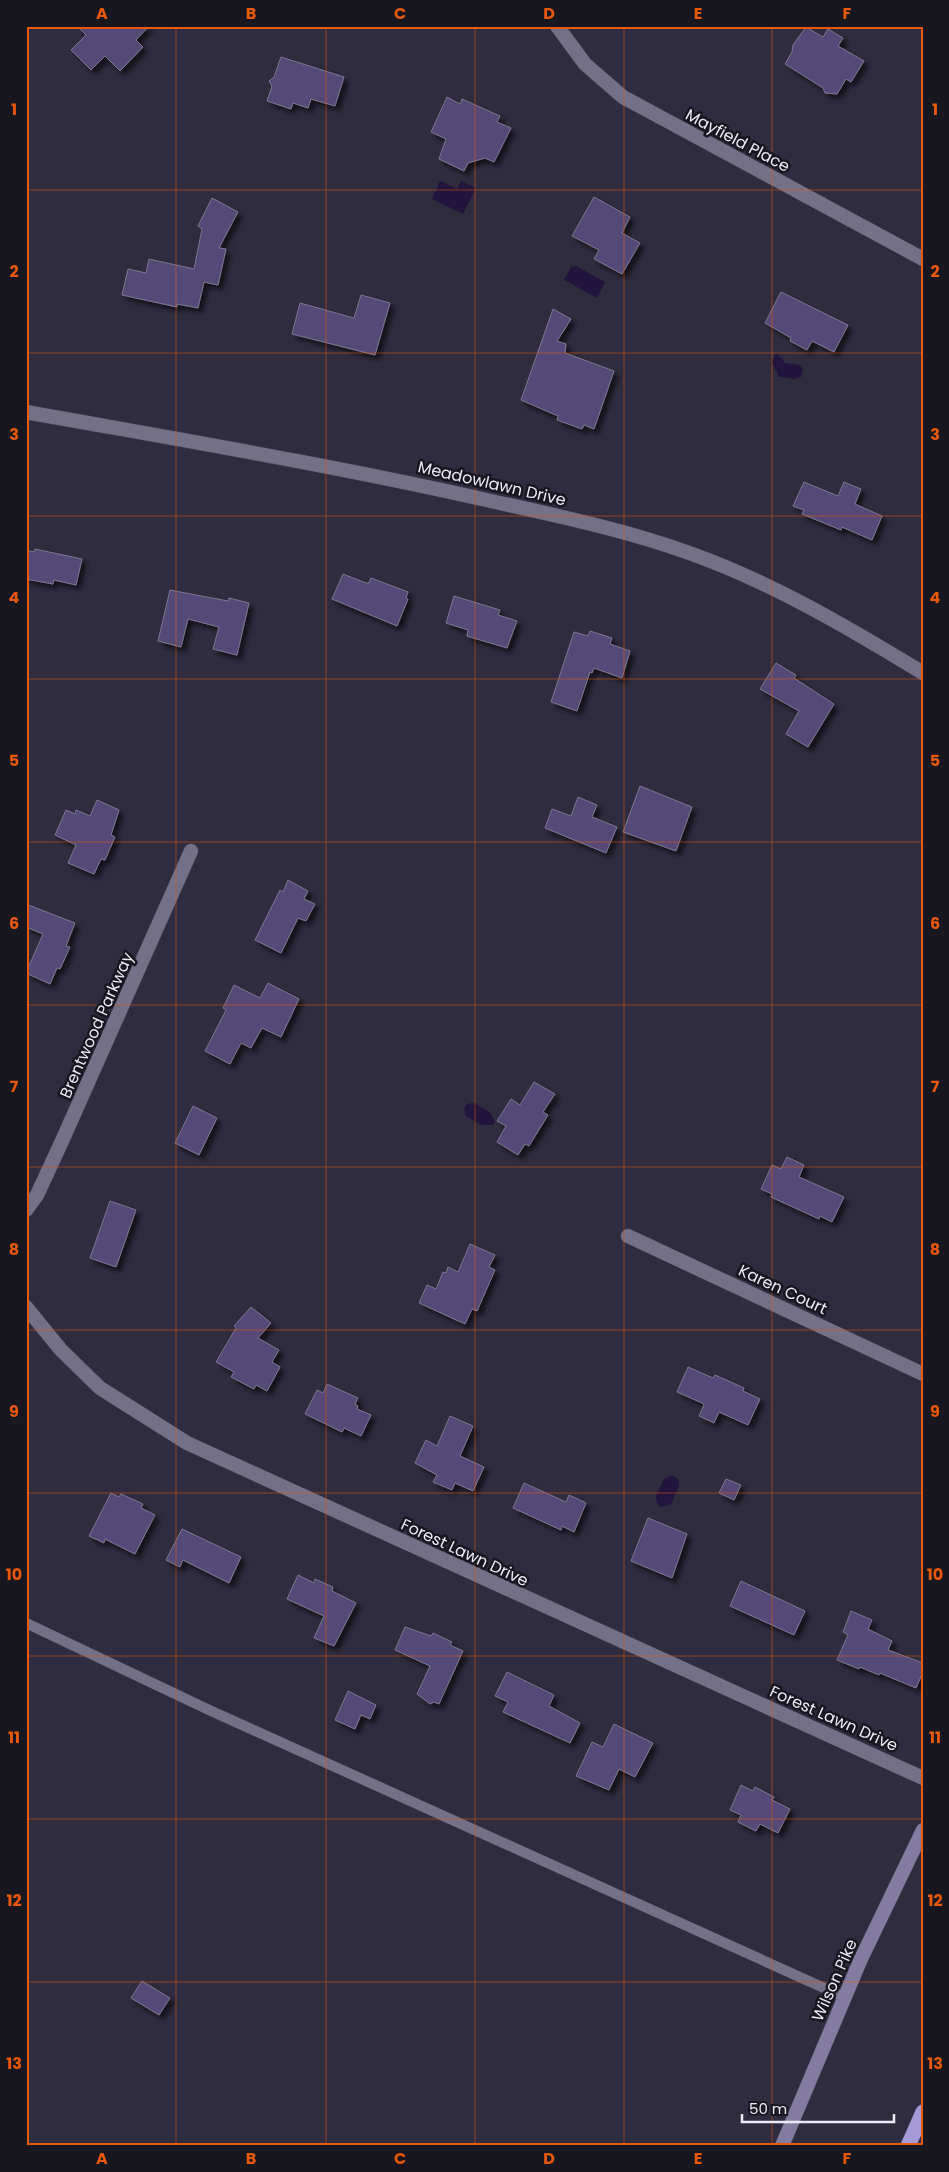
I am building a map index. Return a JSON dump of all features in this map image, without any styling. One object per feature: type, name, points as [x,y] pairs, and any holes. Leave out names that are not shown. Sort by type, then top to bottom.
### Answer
[{"type":"highway","points":[[908,2146],[923,2112]]},
{"type":"main road","name":"Wilson Pike","points":[[782,2146],[844,1997],[923,1830]]},
{"type":"street","name":"Mayfield Place","points":[[557,26],[585,64],[623,97],[923,259]]},
{"type":"street","name":"Meadowlawn Drive","points":[[26,412],[154,433],[422,485],[620,530],[692,554],[760,581],[923,673]]},
{"type":"street","name":"Brentwood Parkway","points":[[26,1210],[37,1195],[62,1142],[191,851]]},
{"type":"street","name":"Karen Court","points":[[628,1236],[923,1374]]},
{"type":"street","name":"Forest Lawn Drive","points":[[26,1307],[61,1350],[100,1388],[136,1413],[187,1444],[923,1778]]},
{"type":"lane","points":[[26,1623],[207,1709],[428,1807],[679,1924],[844,1997]]},
{"type":"shaded area","points":[[440,181],[457,189],[461,181],[476,188],[463,214],[432,199]]},
{"type":"shaded area","points":[[576,266],[605,282],[597,298],[564,280],[571,267]]},
{"type":"shaded area","points":[[777,353],[785,363],[800,365],[803,370],[801,377],[795,379],[779,377],[772,363]]},
{"type":"shaded area","points":[[474,1103],[490,1112],[495,1122],[493,1125],[482,1125],[466,1116],[464,1109],[467,1104]]},
{"type":"shaded area","points":[[672,1475],[679,1480],[679,1486],[671,1504],[661,1507],[657,1503],[656,1496],[664,1479]]},
{"type":"building","points":[[77,26],[149,26],[136,40],[143,47],[120,71],[105,56],[91,70],[71,50],[86,35]]},
{"type":"building","points":[[806,27],[823,37],[828,29],[843,38],[838,46],[864,61],[851,82],[846,79],[837,94],[825,93],[823,88],[785,64],[792,52],[793,45]]},
{"type":"building","points":[[281,57],[344,77],[335,106],[311,99],[308,108],[293,103],[291,109],[267,101],[272,86],[269,81],[274,77]]},
{"type":"building","points":[[447,97],[460,104],[462,99],[500,116],[497,122],[511,128],[494,162],[485,158],[468,163],[464,171],[439,159],[446,139],[431,132]]},
{"type":"building","points":[[594,197],[630,217],[622,233],[640,243],[622,274],[594,259],[599,250],[572,236]]},
{"type":"building","points":[[212,198],[238,212],[219,248],[226,249],[218,285],[204,282],[198,308],[177,304],[177,307],[122,295],[128,269],[146,273],[149,259],[194,269],[202,229],[198,226]]},
{"type":"building","points":[[781,292],[848,325],[834,352],[812,341],[807,350],[790,341],[791,338],[765,323]]},
{"type":"building","points":[[361,295],[390,303],[375,355],[292,334],[300,303],[354,318]]},
{"type":"building","points":[[553,309],[571,319],[557,341],[566,344],[565,353],[614,371],[594,429],[584,425],[582,429],[557,420],[558,416],[521,400]]},
{"type":"building","points":[[804,482],[838,496],[844,482],[861,489],[855,504],[882,516],[872,540],[842,527],[841,530],[802,514],[804,510],[793,506]]},
{"type":"building","points":[[35,549],[82,559],[76,585],[54,580],[53,584],[26,579],[26,550],[34,552]]},
{"type":"building","points":[[343,574],[366,583],[369,583],[371,578],[408,592],[406,598],[408,599],[397,626],[332,599]]},
{"type":"building","points":[[170,590],[228,601],[229,598],[249,603],[237,655],[213,649],[219,627],[188,619],[181,647],[158,641]]},
{"type":"building","points":[[454,596],[500,610],[498,615],[517,621],[507,648],[467,636],[468,630],[446,623]]},
{"type":"building","points":[[590,631],[612,638],[610,644],[630,651],[622,678],[594,668],[592,673],[590,672],[577,711],[551,702],[574,632],[588,636]]},
{"type":"building","points":[[776,663],[796,675],[794,678],[834,704],[808,747],[786,734],[799,711],[760,689]]},
{"type":"building","points":[[640,786],[692,807],[676,851],[623,832]]},
{"type":"building","points":[[578,797],[597,805],[592,817],[617,827],[606,853],[545,828],[552,809],[571,816]]},
{"type":"building","points":[[97,800],[119,810],[111,835],[115,837],[105,860],[101,859],[94,874],[68,863],[76,845],[55,835],[66,810],[75,814],[76,810],[90,816]]},
{"type":"building","points":[[288,880],[308,891],[304,899],[315,904],[306,921],[298,918],[281,953],[255,940],[280,890],[283,892]]},
{"type":"building","points":[[26,904],[75,923],[66,946],[70,947],[60,969],[57,968],[50,984],[26,973],[43,934],[26,927]]},
{"type":"building","points":[[268,983],[299,999],[281,1037],[262,1028],[251,1048],[241,1043],[230,1064],[205,1051],[226,1010],[223,1008],[234,985],[260,998]]},
{"type":"building","points":[[534,1082],[555,1094],[543,1112],[548,1115],[529,1146],[525,1144],[518,1155],[497,1142],[506,1126],[497,1121],[511,1099],[520,1105]]},
{"type":"building","points":[[193,1106],[217,1118],[199,1155],[175,1143]]},
{"type":"building","points":[[787,1157],[804,1165],[799,1177],[844,1197],[832,1222],[820,1216],[819,1219],[771,1197],[772,1194],[761,1189],[772,1165],[781,1169]]},
{"type":"building","points":[[110,1201],[136,1210],[116,1267],[90,1258]]},
{"type":"building","points":[[470,1244],[495,1255],[489,1267],[495,1270],[477,1311],[472,1309],[465,1324],[419,1303],[427,1285],[436,1289],[443,1272],[446,1273],[448,1267],[458,1272]]},
{"type":"building","points":[[251,1307],[271,1323],[258,1338],[279,1350],[272,1362],[280,1367],[267,1391],[256,1385],[254,1389],[231,1377],[234,1372],[216,1362],[236,1328],[234,1326]]},
{"type":"building","points":[[688,1367],[713,1378],[715,1375],[744,1388],[743,1391],[760,1399],[748,1425],[719,1412],[714,1423],[699,1416],[704,1405],[677,1392]]},
{"type":"building","points":[[327,1384],[358,1398],[355,1404],[358,1406],[357,1409],[371,1415],[361,1436],[344,1428],[342,1432],[305,1414],[317,1390],[323,1393]]},
{"type":"building","points":[[450,1416],[473,1426],[460,1456],[484,1467],[473,1491],[455,1483],[452,1490],[433,1482],[437,1475],[415,1463],[426,1440],[437,1446]]},
{"type":"building","points":[[726,1479],[741,1485],[734,1500],[719,1493]]},
{"type":"building","points":[[524,1483],[566,1502],[569,1495],[586,1503],[574,1532],[562,1526],[561,1530],[513,1508]]},
{"type":"building","points":[[111,1493],[119,1497],[121,1494],[143,1504],[141,1508],[155,1515],[135,1554],[105,1539],[104,1543],[89,1536]]},
{"type":"building","points":[[648,1518],[687,1534],[672,1578],[631,1561]]},
{"type":"building","points":[[182,1529],[241,1557],[229,1583],[183,1560],[180,1567],[166,1560]]},
{"type":"building","points":[[298,1575],[314,1583],[315,1579],[333,1587],[332,1591],[356,1603],[334,1646],[314,1638],[324,1616],[287,1599]]},
{"type":"building","points":[[741,1581],[805,1611],[794,1635],[730,1606]]},
{"type":"building","points":[[851,1611],[872,1620],[868,1629],[892,1641],[888,1650],[923,1663],[923,1672],[916,1688],[880,1673],[879,1675],[860,1667],[859,1669],[837,1660],[848,1635],[843,1632]]},
{"type":"building","points":[[405,1627],[431,1636],[433,1633],[452,1642],[450,1645],[463,1651],[439,1704],[434,1702],[430,1704],[417,1694],[430,1666],[395,1650]]},
{"type":"building","points":[[507,1672],[554,1695],[549,1706],[580,1723],[570,1743],[503,1712],[508,1702],[495,1696]]},
{"type":"building","points":[[348,1691],[376,1705],[370,1719],[361,1715],[355,1729],[335,1720]]},
{"type":"building","points":[[614,1724],[653,1743],[635,1777],[619,1769],[609,1790],[576,1776],[592,1742],[603,1747]]},
{"type":"building","points":[[741,1785],[753,1791],[755,1787],[774,1797],[772,1800],[790,1809],[778,1833],[760,1824],[756,1831],[738,1822],[741,1815],[730,1810]]},
{"type":"building","points":[[142,1981],[170,1998],[159,2015],[131,1998]]}]
